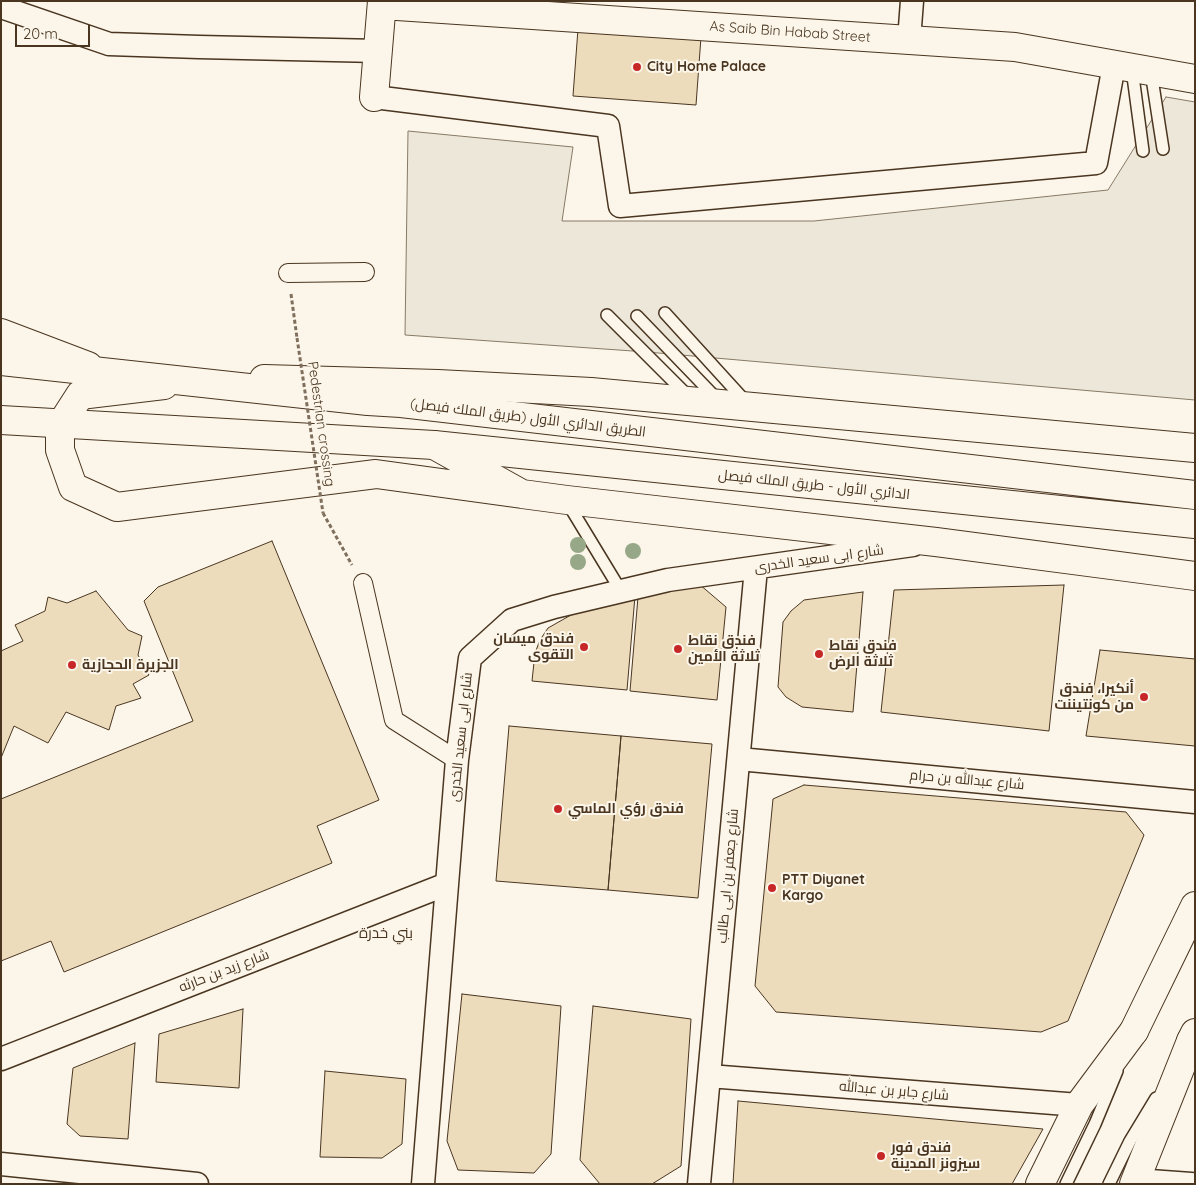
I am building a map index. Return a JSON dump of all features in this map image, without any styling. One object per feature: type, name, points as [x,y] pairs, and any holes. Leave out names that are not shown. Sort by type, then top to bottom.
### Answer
[{"type":"main road","name":"As Saib Bin Habab Street","points":[[382,3],[551,8],[909,40],[1015,47],[1195,79]]},
{"type":"main road","points":[[374,96],[382,3]]},
{"type":"main road","points":[[1,333],[108,380]]},
{"type":"main road","points":[[1,361],[108,380],[194,382],[228,378],[438,384],[591,392],[1195,448]]},
{"type":"main road","points":[[108,380],[80,395],[62,423],[60,450],[73,486],[117,507],[376,474],[566,500],[936,542],[1195,576]]},
{"type":"main road","name":"الطريق الدائري الأول (طريق الملك فيصل)","points":[[194,382],[401,403],[1195,496]]},
{"type":"main road","name":"الدائري الأول - طريق الملك فيصل","points":[[1,420],[434,445],[1195,524]]},
{"type":"main road","points":[[434,445],[522,494]]},
{"type":"main road","points":[[1040,1184],[1079,1106],[1134,1031],[1195,906]]},
{"type":"main road","points":[[1135,1182],[1193,1037]]},
{"type":"street","points":[[909,40],[912,1]]},
{"type":"street","points":[[1,7],[108,44],[378,51]]},
{"type":"street","points":[[374,96],[608,126],[620,206],[1096,163],[1132,68]]},
{"type":"street","points":[[288,273],[365,272]]},
{"type":"street","name":"شارع ابى سعيد الخدرى","points":[[423,1184],[457,760],[470,658],[512,620],[554,607],[668,580],[936,542]]},
{"type":"street","name":"شارع جعفر بن ابى طالب","points":[[699,1184],[756,568]]},
{"type":"street","points":[[363,584],[394,720],[457,760]]},
{"type":"street","name":"شارع عبدالله بن حرام","points":[[739,759],[1195,802]]},
{"type":"street","name":"شارع زيد بن حارثه","points":[[1,1059],[447,884]]},
{"type":"street","name":"شارع جابر بن عبدالله","points":[[709,1076],[1079,1106]]},
{"type":"street","points":[[1,1164],[197,1184]]},
{"type":"street","points":[[1135,1182],[1191,1184]]},
{"type":"lane","points":[[1132,68],[1163,149]]},
{"type":"lane","points":[[1132,68],[1143,151]]},
{"type":"lane","points":[[665,313],[750,407]]},
{"type":"lane","points":[[606,315],[694,402]]},
{"type":"lane","points":[[637,316],[722,404]]},
{"type":"lane","points":[[566,500],[621,591]]},
{"type":"lane","points":[[1066,1184],[1134,1031]]},
{"type":"lane","points":[[1109,1184],[1130,1140],[1193,1037]]},
{"type":"path","name":"Pedestrian crossing","points":[[288,273],[323,513],[363,584]]},
{"type":"shaded area","points":[[1166,97],[1195,102],[1195,400],[647,352],[405,335],[408,131],[573,147],[562,221],[814,221],[1108,190]]},
{"type":"building","name":"City Home Palace","points":[[578,29],[701,37],[696,105],[573,96]]},
{"type":"building","points":[[272,541],[379,800],[317,826],[332,863],[64,972],[51,941],[1,961],[1,799],[193,721],[144,601],[158,587]]},
{"type":"building","name":"فندق نقاط ثلاثة الأمين","points":[[699,584],[726,607],[717,700],[630,691],[638,597]]},
{"type":"building","points":[[1064,585],[1049,731],[881,712],[894,590]]},
{"type":"building","name":"الجزيرة الحجازية","points":[[96,591],[128,630],[142,636],[138,655],[149,675],[133,684],[141,698],[116,706],[109,730],[66,712],[48,743],[14,726],[1,758],[1,651],[23,641],[15,625],[45,611],[48,597],[67,603]]},
{"type":"building","name":"فندق نقاط ثلاثة الرض","points":[[863,592],[853,712],[802,707],[786,697],[778,687],[783,622],[791,611],[804,600]]},
{"type":"building","name":"فندق ميسان التقوى","points":[[635,596],[627,690],[532,681],[535,653],[540,640],[548,628],[578,611]]},
{"type":"building","name":"أنكيرا، فندق من كونتيننت","points":[[1100,650],[1195,659],[1195,746],[1086,736]]},
{"type":"building","name":"فندق رؤي الماسي","points":[[509,726],[621,736],[608,890],[496,881]]},
{"type":"building","points":[[621,736],[712,744],[698,898],[608,890]]},
{"type":"building","points":[[804,785],[1126,812],[1144,835],[1068,1021],[1041,1032],[776,1012],[755,986],[773,799]]},
{"type":"building","points":[[462,994],[561,1006],[551,1154],[534,1173],[458,1170],[447,1141]]},
{"type":"building","points":[[593,1006],[691,1019],[681,1166],[652,1184],[600,1184],[580,1160]]},
{"type":"building","points":[[243,1009],[239,1088],[156,1082],[159,1034]]},
{"type":"building","points":[[135,1043],[128,1139],[80,1136],[67,1124],[73,1068]]},
{"type":"building","points":[[325,1071],[406,1079],[402,1144],[382,1158],[320,1157]]},
{"type":"building","name":"فندق فور سيزونز المدينة","points":[[738,1101],[1043,1129],[1012,1184],[733,1184]]},
{"type":"place","name":"City Home Palace","points":[[637,67]]},
{"type":"place","name":"فندق ميسان التقوى","points":[[584,647]]},
{"type":"place","name":"فندق نقاط ثلاثة الأمين","points":[[678,649]]},
{"type":"place","name":"فندق نقاط ثلاثة الرض","points":[[819,654]]},
{"type":"place","name":"الجزيرة الحجازية","points":[[72,665]]},
{"type":"place","name":"أنكيرا، فندق من كونتيننت","points":[[1144,697]]},
{"type":"place","name":"فندق رؤي الماسي","points":[[558,809]]},
{"type":"place","name":"PTT Diyanet Kargo","points":[[772,888]]},
{"type":"place","name":"فندق فور سيزونز المدينة","points":[[881,1156]]},
{"type":"district","name":"بني خدرة","points":[[386,933]]}]
